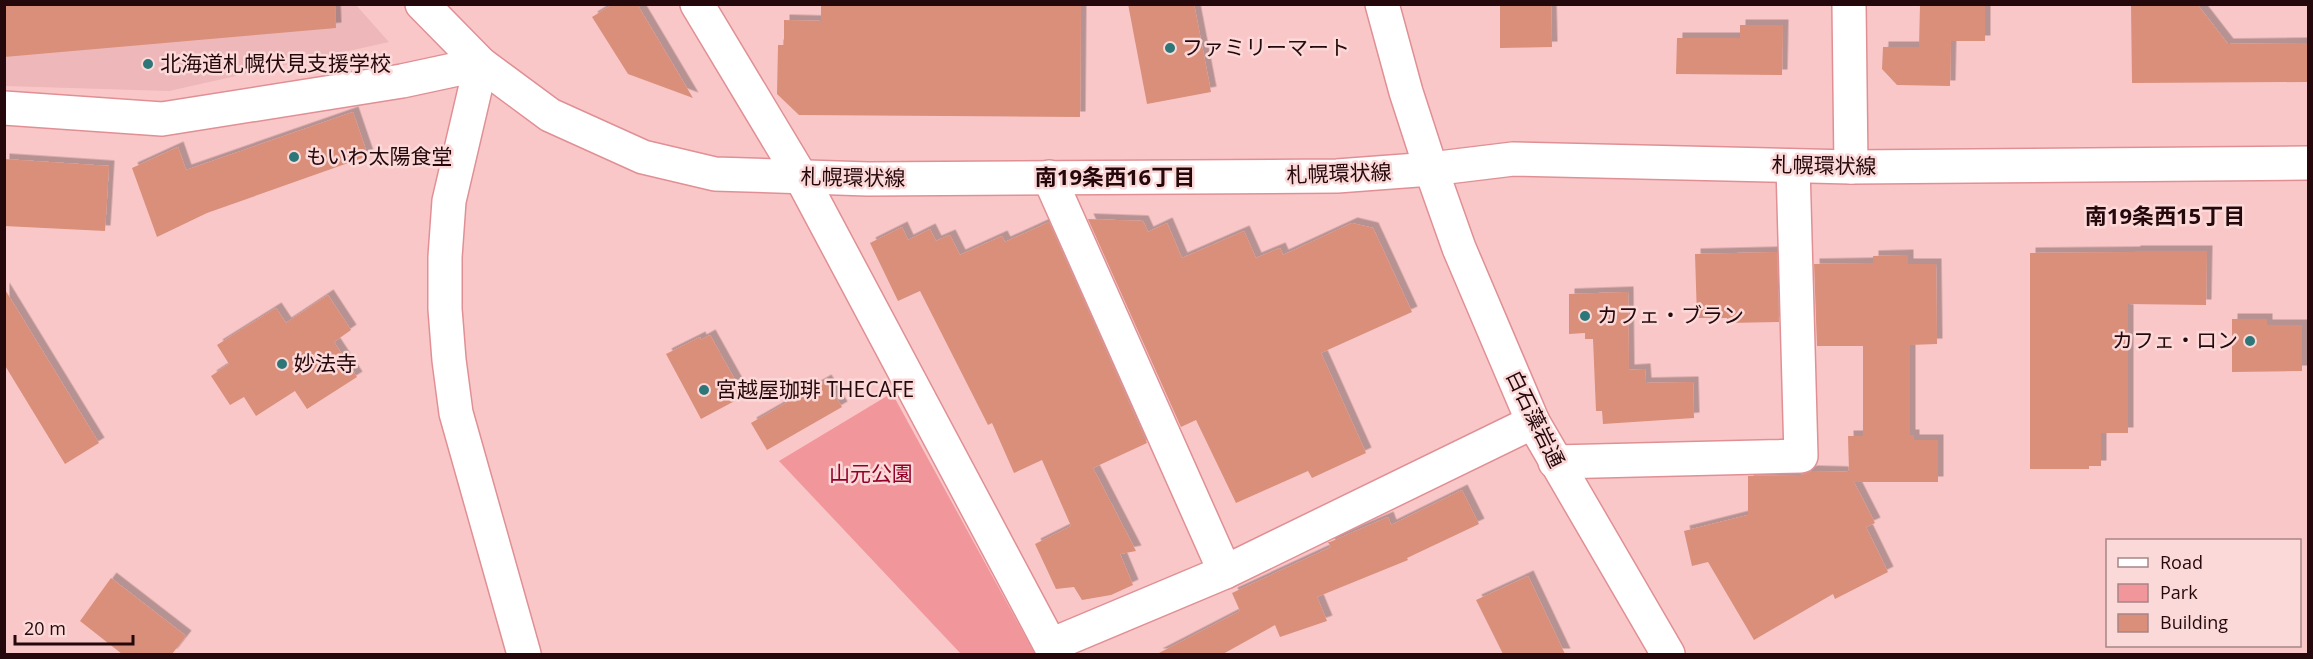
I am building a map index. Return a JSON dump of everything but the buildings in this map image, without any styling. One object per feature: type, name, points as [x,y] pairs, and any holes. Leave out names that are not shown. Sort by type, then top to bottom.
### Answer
[{"type":"street","name":"札幌環状線","points":[[422,4],[481,64],[550,115],[643,157],[715,174],[801,177],[1337,176],[1431,169],[1513,159],[1851,167],[2308,163]]},
{"type":"street","points":[[697,4],[801,177],[1053,650],[1225,572],[1533,422]]},
{"type":"street","name":"白石藻岩通","points":[[1382,4],[1406,92],[1459,248],[1533,422],[1668,654]]},
{"type":"street","points":[[1849,4],[1851,167]]},
{"type":"street","points":[[4,108],[162,119],[402,81],[481,64],[448,201],[445,267],[449,360],[456,413],[524,654]]},
{"type":"street","points":[[1555,462],[1801,456],[1793,166]]},
{"type":"street","points":[[1048,177],[1225,572]]},
{"type":"shaded area","name":"北海道札幌伏見支援学校","points":[[5,5],[356,5],[389,42],[169,91],[5,86]]},
{"type":"green space","name":"山元公園","points":[[892,393],[1035,654],[961,654],[779,461]]},
{"type":"place","name":"ファミリーマート","points":[[1170,48]]},
{"type":"place","name":"北海道札幌伏見支援学校","points":[[148,64]]},
{"type":"place","name":"もいわ太陽食堂","points":[[294,157]]},
{"type":"place","name":"カフェ・ブラン","points":[[1585,316]]},
{"type":"place","name":"カフェ・ロン","points":[[2250,341]]},
{"type":"place","name":"妙法寺","points":[[282,364]]},
{"type":"place","name":"宮越屋珈琲 THECAFE","points":[[704,390]]},
{"type":"district","name":"南19条西16丁目","points":[[1115,177]]},
{"type":"district","name":"南19条西15丁目","points":[[2165,216]]}]
